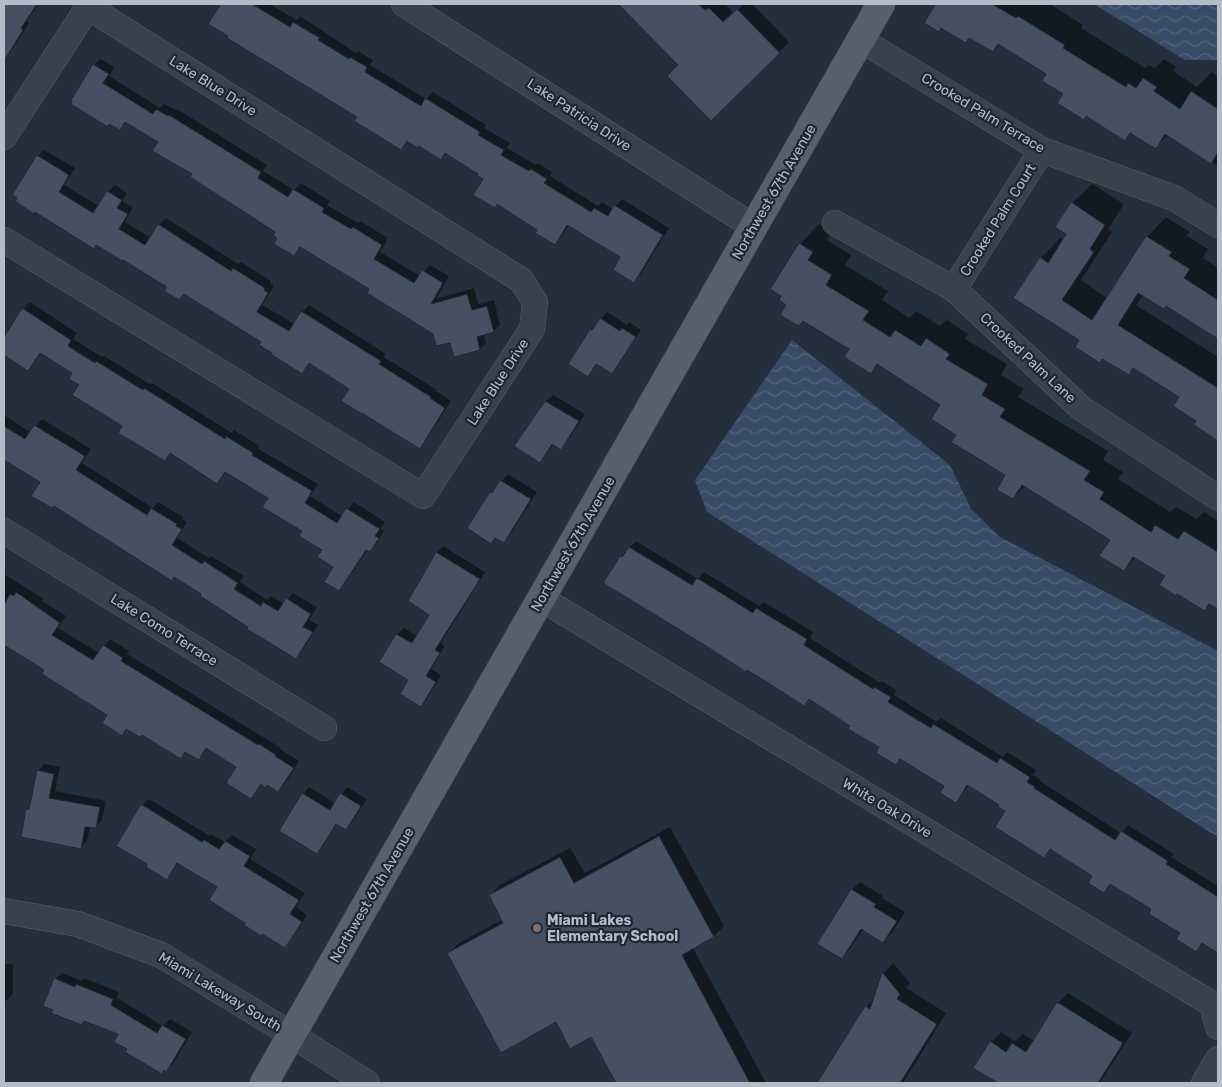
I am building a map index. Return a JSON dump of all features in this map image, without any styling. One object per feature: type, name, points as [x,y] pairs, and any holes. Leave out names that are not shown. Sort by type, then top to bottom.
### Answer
[{"type":"main road","name":"Northwest 67th Avenue","points":[[264,1083],[881,4]]},
{"type":"street","name":"Lake Patricia Drive","points":[[404,4],[754,227]]},
{"type":"street","points":[[4,137],[89,6]]},
{"type":"street","name":"Lake Blue Drive","points":[[4,240],[423,496],[532,329],[535,302],[521,280],[89,6]]},
{"type":"street","name":"Crooked Palm Terrace","points":[[861,40],[1042,150],[1174,198],[1218,225]]},
{"type":"street","name":"Crooked Palm Court","points":[[954,289],[1042,150]]},
{"type":"street","name":"Crooked Palm Lane","points":[[835,223],[954,289],[1081,408],[1218,498]]},
{"type":"street","name":"Lake Como Terrace","points":[[4,531],[324,728]]},
{"type":"street","name":"White Oak Drive","points":[[542,599],[1212,1004],[1218,1027]]},
{"type":"street","name":"Miami Lakeway South","points":[[4,911],[78,924],[161,955],[292,1035],[366,1083]]},
{"type":"street","points":[[1204,1083],[1218,1059]]},
{"type":"water","points":[[1094,4],[1218,4],[1218,60],[1185,60]]},
{"type":"water","points":[[792,340],[950,465],[971,509],[1000,537],[1218,651],[1218,837],[707,512],[695,480]]},
{"type":"building","points":[[4,4],[37,4],[21,28],[23,30],[4,61]]},
{"type":"building","points":[[221,4],[252,4],[290,27],[293,22],[320,38],[318,40],[349,59],[350,57],[367,67],[365,72],[421,106],[425,98],[480,132],[478,135],[504,150],[501,155],[547,179],[544,183],[591,212],[594,208],[608,216],[614,205],[663,235],[634,283],[613,270],[620,257],[567,225],[555,245],[535,233],[537,230],[497,204],[495,208],[473,195],[483,179],[445,153],[441,160],[407,141],[401,150],[354,121],[357,117],[227,38],[228,36],[208,24]]},
{"type":"building","points":[[618,4],[698,4],[705,10],[709,8],[723,22],[737,9],[780,53],[711,121],[667,76],[678,65]]},
{"type":"building","points":[[936,4],[992,4],[1016,18],[1018,16],[1065,45],[1063,48],[1126,87],[1128,83],[1136,88],[1143,78],[1157,87],[1154,91],[1180,109],[1191,91],[1218,109],[1218,152],[1211,164],[1165,134],[1156,149],[1130,133],[1125,141],[1086,116],[1084,120],[1057,103],[1063,94],[1042,81],[1046,74],[998,44],[993,52],[969,38],[966,43],[941,28],[939,32],[924,23]]},
{"type":"building","points":[[93,64],[109,74],[103,83],[153,114],[156,109],[169,115],[261,172],[258,178],[288,197],[293,189],[324,208],[322,212],[351,229],[353,227],[382,245],[374,259],[414,283],[422,270],[443,283],[431,304],[467,294],[472,310],[487,306],[494,332],[477,337],[480,350],[454,357],[450,343],[436,346],[433,334],[367,293],[369,289],[300,247],[294,256],[274,244],[277,238],[273,235],[275,232],[190,177],[192,174],[152,151],[158,142],[125,122],[120,130],[109,124],[108,127],[71,104],[71,100]]},
{"type":"building","points":[[37,155],[69,175],[59,192],[93,213],[107,191],[122,200],[117,208],[128,214],[119,229],[145,245],[158,224],[231,271],[233,268],[265,288],[264,290],[268,293],[257,312],[289,331],[301,311],[381,361],[379,364],[431,397],[445,408],[420,449],[341,401],[349,389],[309,363],[302,374],[259,345],[261,342],[184,294],[179,300],[164,291],[167,287],[123,260],[96,245],[94,249],[15,201],[17,198],[12,195]]},
{"type":"building","points":[[1071,202],[1105,225],[1090,249],[1094,252],[1062,300],[1092,320],[1146,236],[1172,252],[1169,256],[1190,269],[1184,278],[1218,300],[1218,339],[1166,306],[1164,309],[1138,293],[1118,325],[1218,388],[1218,441],[1194,425],[1196,421],[1173,406],[1179,397],[1133,368],[1129,375],[1102,359],[1100,363],[1075,347],[1079,340],[1013,298],[1040,257],[1048,263],[1066,234],[1055,227]]},
{"type":"building","points":[[799,243],[813,252],[808,260],[832,275],[826,285],[869,311],[863,320],[890,337],[895,330],[921,346],[926,338],[950,354],[946,359],[988,384],[982,395],[1005,409],[1000,417],[1090,471],[1084,480],[1104,492],[1100,499],[1151,532],[1155,525],[1178,539],[1184,531],[1218,552],[1218,609],[1209,604],[1205,611],[1177,594],[1176,596],[1159,585],[1165,576],[1133,557],[1124,571],[1099,556],[1110,540],[1022,485],[1013,499],[997,490],[1005,475],[951,442],[956,435],[931,419],[940,405],[877,364],[871,374],[844,357],[849,349],[803,321],[799,326],[780,315],[786,305],[779,300],[781,296],[770,289]]},
{"type":"building","points":[[22,308],[71,340],[68,346],[143,390],[144,388],[225,439],[226,436],[253,453],[252,455],[312,491],[305,503],[337,523],[346,508],[380,529],[375,536],[379,538],[370,552],[366,550],[339,591],[324,582],[333,567],[317,557],[322,550],[299,536],[302,531],[262,507],[268,498],[225,472],[217,484],[170,453],[165,461],[118,433],[122,426],[72,395],[79,385],[69,379],[72,373],[40,353],[28,371],[4,355],[4,337]]},
{"type":"building","points":[[600,318],[620,331],[622,328],[636,337],[612,374],[596,364],[588,377],[568,364],[590,329],[592,330]]},
{"type":"building","points":[[545,401],[579,421],[561,450],[552,444],[540,463],[514,446]]},
{"type":"building","points":[[34,425],[85,456],[76,470],[147,515],[151,508],[177,524],[176,526],[182,529],[172,545],[202,564],[204,561],[238,583],[234,589],[261,606],[263,602],[278,611],[286,598],[311,614],[303,627],[313,632],[296,659],[247,629],[248,627],[174,577],[172,581],[54,506],[52,508],[31,496],[40,482],[4,460],[4,426],[25,439]]},
{"type":"building","points":[[500,480],[531,499],[504,543],[495,538],[491,544],[467,528]]},
{"type":"building","points":[[629,547],[692,585],[697,578],[753,613],[756,608],[807,639],[804,645],[873,689],[874,687],[891,697],[888,702],[931,728],[933,724],[997,763],[1000,758],[1030,777],[1027,782],[1034,788],[1115,840],[1121,831],[1168,861],[1166,864],[1218,897],[1218,953],[1202,943],[1196,952],[1176,939],[1180,933],[1149,914],[1151,909],[1110,884],[1104,893],[1088,883],[1092,876],[1050,849],[1044,858],[995,827],[1005,811],[998,807],[999,805],[967,785],[956,803],[940,793],[944,786],[900,759],[896,765],[876,753],[879,747],[848,729],[850,726],[809,699],[804,706],[603,583],[620,556],[622,557]]},
{"type":"building","points":[[436,552],[480,579],[435,650],[440,653],[426,676],[436,682],[421,707],[400,694],[408,680],[379,662],[396,634],[412,643],[429,615],[408,601]]},
{"type":"building","points":[[16,592],[60,623],[52,635],[93,660],[103,645],[123,658],[121,661],[259,744],[294,768],[278,792],[267,785],[266,788],[261,784],[251,799],[226,783],[236,767],[206,748],[199,760],[185,752],[181,759],[142,735],[140,737],[126,729],[122,736],[102,723],[107,715],[42,674],[44,670],[4,645],[4,605],[10,594],[14,596]]},
{"type":"building","points":[[37,770],[54,774],[49,798],[100,807],[96,828],[85,827],[81,849],[21,837],[26,809],[29,809]]},
{"type":"building","points":[[302,793],[330,810],[340,793],[361,806],[346,830],[336,824],[317,854],[279,831]]},
{"type":"building","points":[[141,804],[202,842],[204,840],[219,849],[225,841],[250,856],[244,866],[299,900],[290,914],[302,922],[285,948],[262,934],[261,936],[244,925],[245,923],[209,900],[217,887],[177,863],[167,880],[146,867],[147,864],[116,846]]},
{"type":"building","points":[[659,836],[714,937],[682,955],[750,1083],[616,1083],[591,1037],[570,1049],[556,1022],[501,1053],[447,953],[503,923],[489,895],[560,857],[574,883]]},
{"type":"building","points":[[851,889],[876,904],[874,907],[897,921],[883,943],[861,929],[842,959],[817,944]]},
{"type":"building","points":[[882,972],[900,994],[897,999],[937,1024],[900,1083],[817,1083],[865,1006],[870,1009]]},
{"type":"building","points":[[54,978],[75,987],[76,984],[113,999],[111,1005],[157,1033],[162,1025],[186,1039],[166,1072],[164,1070],[162,1074],[125,1052],[127,1049],[114,1042],[118,1034],[84,1021],[82,1025],[51,1013],[53,1010],[43,1006]]},
{"type":"building","points":[[1057,1002],[1123,1043],[1098,1083],[998,1083],[973,1068],[990,1041],[1006,1052],[1012,1043],[1026,1052]]},
{"type":"place","name":"Miami Lakes Elementary School","points":[[537,928]]}]
